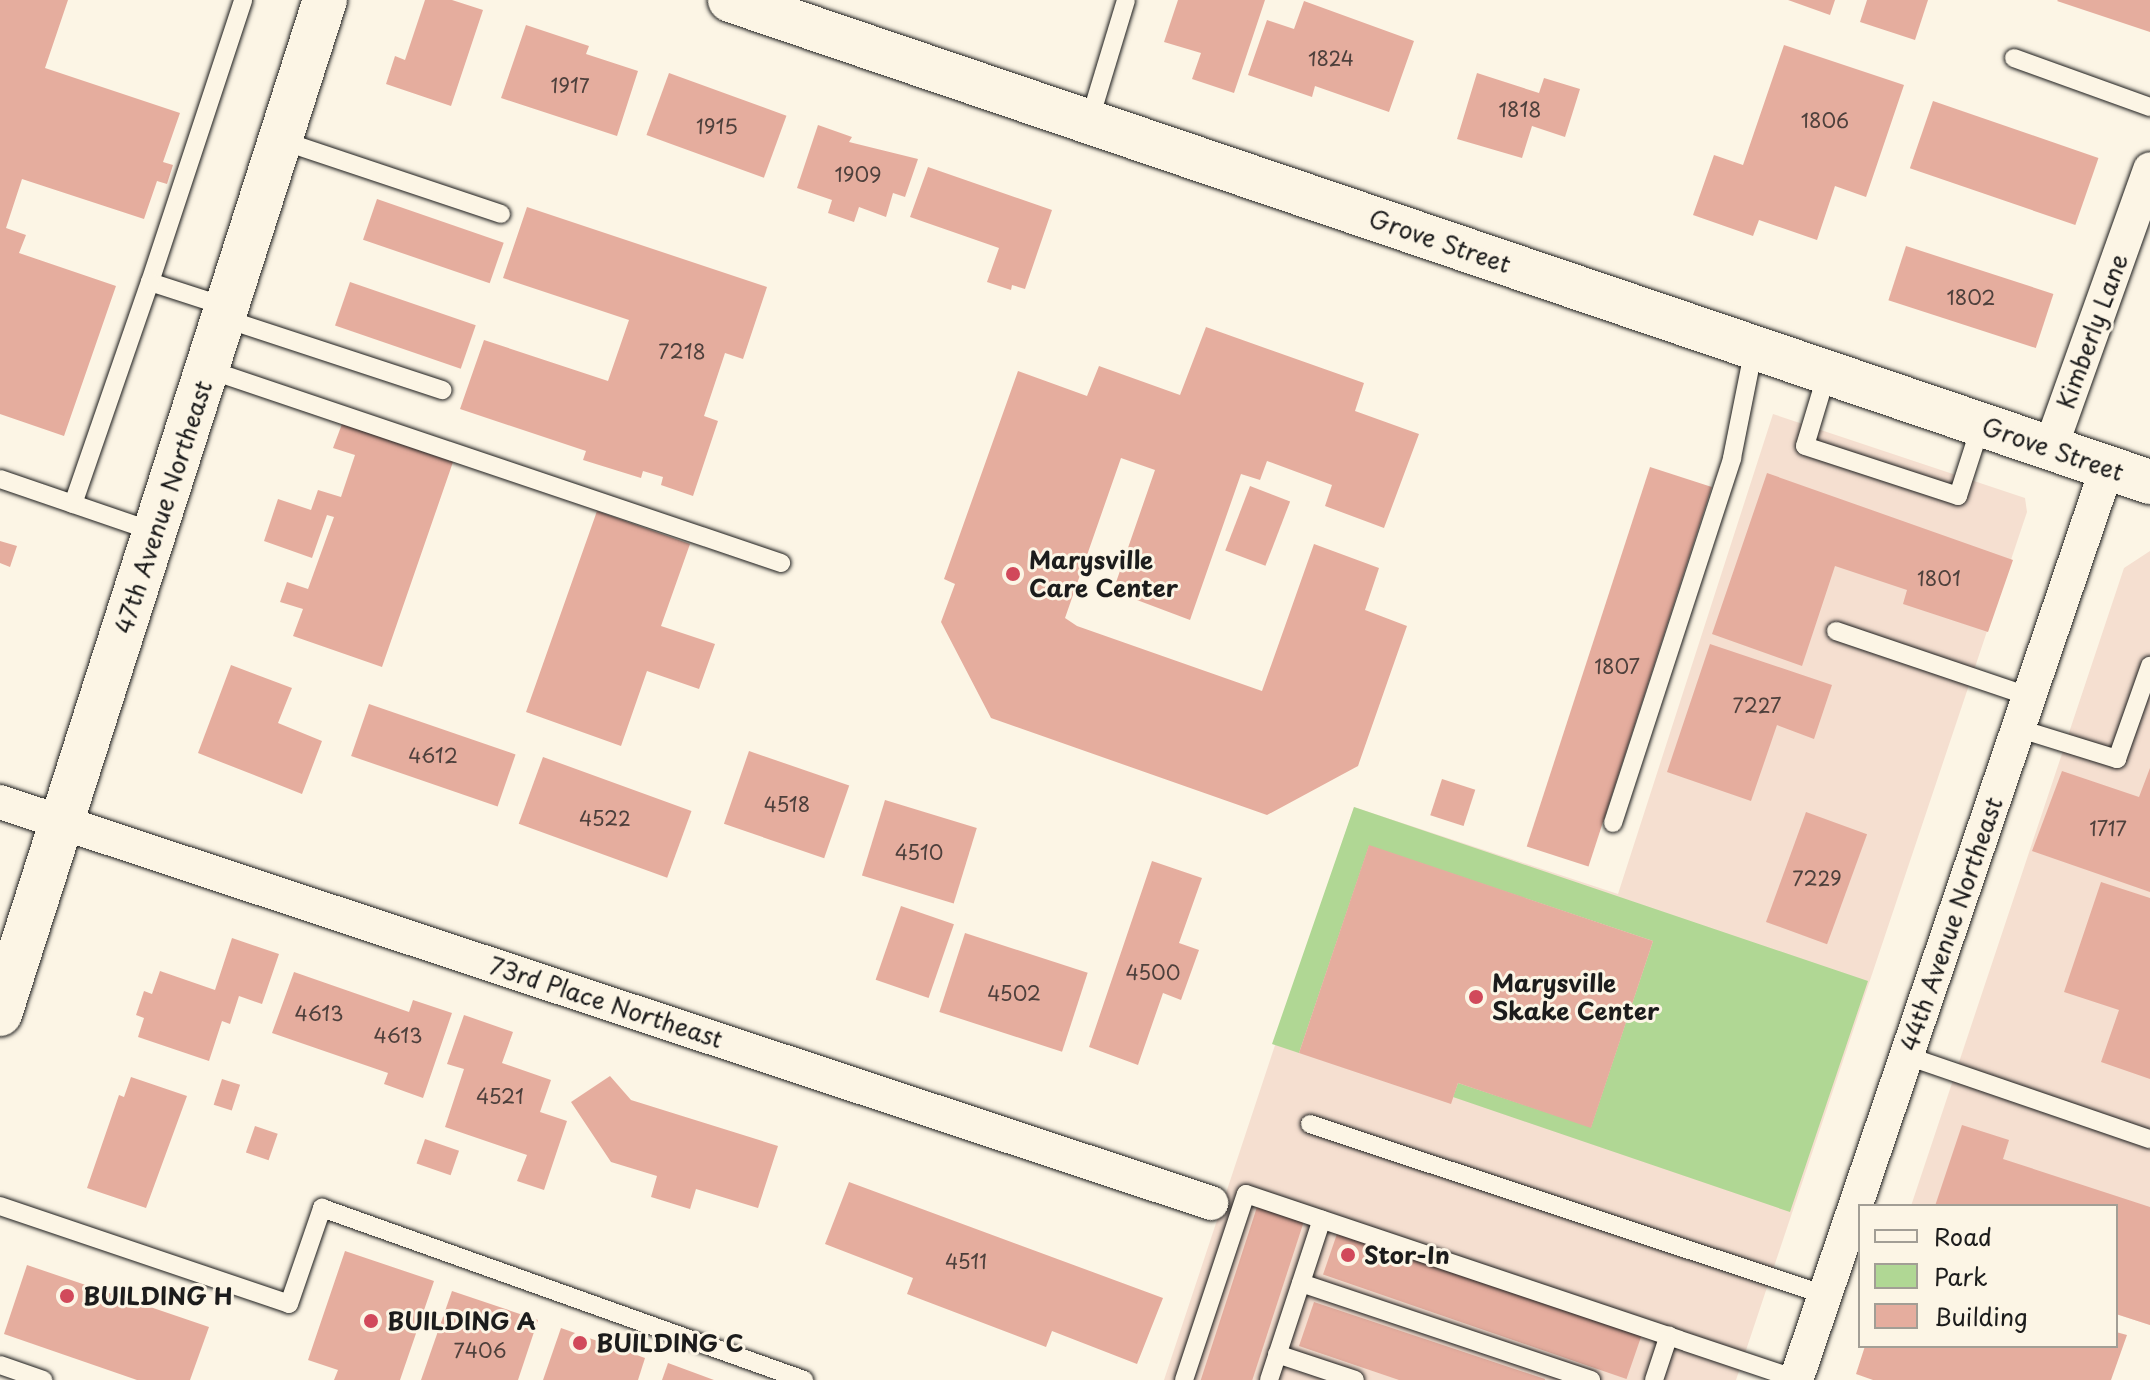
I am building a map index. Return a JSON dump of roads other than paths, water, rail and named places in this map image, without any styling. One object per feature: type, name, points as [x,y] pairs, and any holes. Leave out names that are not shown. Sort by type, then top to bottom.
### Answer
[{"type":"street","name":"47th Avenue Northeast","points":[[0,1014],[325,0]]},
{"type":"street","name":"Grove Street","points":[[730,0],[2150,482]]},
{"type":"street","name":"Kimberly Lane","points":[[2050,449],[2150,169]]},
{"type":"street","name":"44th Avenue Northeast","points":[[1796,1380],[2107,468]]},
{"type":"street","name":"73rd Place Northeast","points":[[0,802],[1211,1203]]},
{"type":"lane","points":[[73,504],[243,0]]},
{"type":"lane","points":[[1089,122],[1126,0]]},
{"type":"lane","points":[[2014,58],[2150,107]]},
{"type":"lane","points":[[280,140],[501,214]]},
{"type":"lane","points":[[150,282],[225,313],[442,390]]},
{"type":"lane","points":[[1613,823],[1732,458],[1754,348]]},
{"type":"lane","points":[[207,369],[781,563]]},
{"type":"lane","points":[[1827,373],[1805,446],[1958,496],[1981,425]]},
{"type":"lane","points":[[0,479],[155,532]]},
{"type":"lane","points":[[1836,631],[2028,696]]},
{"type":"lane","points":[[2017,728],[2117,759],[2150,666]]},
{"type":"lane","points":[[1907,1056],[2150,1139]]},
{"type":"lane","points":[[1310,1124],[1825,1295]]},
{"type":"lane","points":[[1184,1380],[1246,1194],[1796,1380]]},
{"type":"lane","points":[[0,1206],[289,1304],[322,1208],[804,1380]]},
{"type":"lane","points":[[1269,1380],[1322,1219]]},
{"type":"lane","points":[[1301,1283],[1591,1380]]},
{"type":"lane","points":[[1654,1380],[1669,1335]]},
{"type":"lane","points":[[1277,1354],[1355,1380]]},
{"type":"lane","points":[[0,1365],[43,1380]]},
{"type":"place","name":"Marysville Care Center","points":[[1013,574]]},
{"type":"place","name":"Marysville Skake Center","points":[[1476,997]]},
{"type":"place","name":"Stor-In","points":[[1348,1255]]},
{"type":"place","name":"BUILDING H","points":[[67,1296]]},
{"type":"place","name":"BUILDING A","points":[[371,1321]]},
{"type":"place","name":"BUILDING C","points":[[580,1343]]}]
